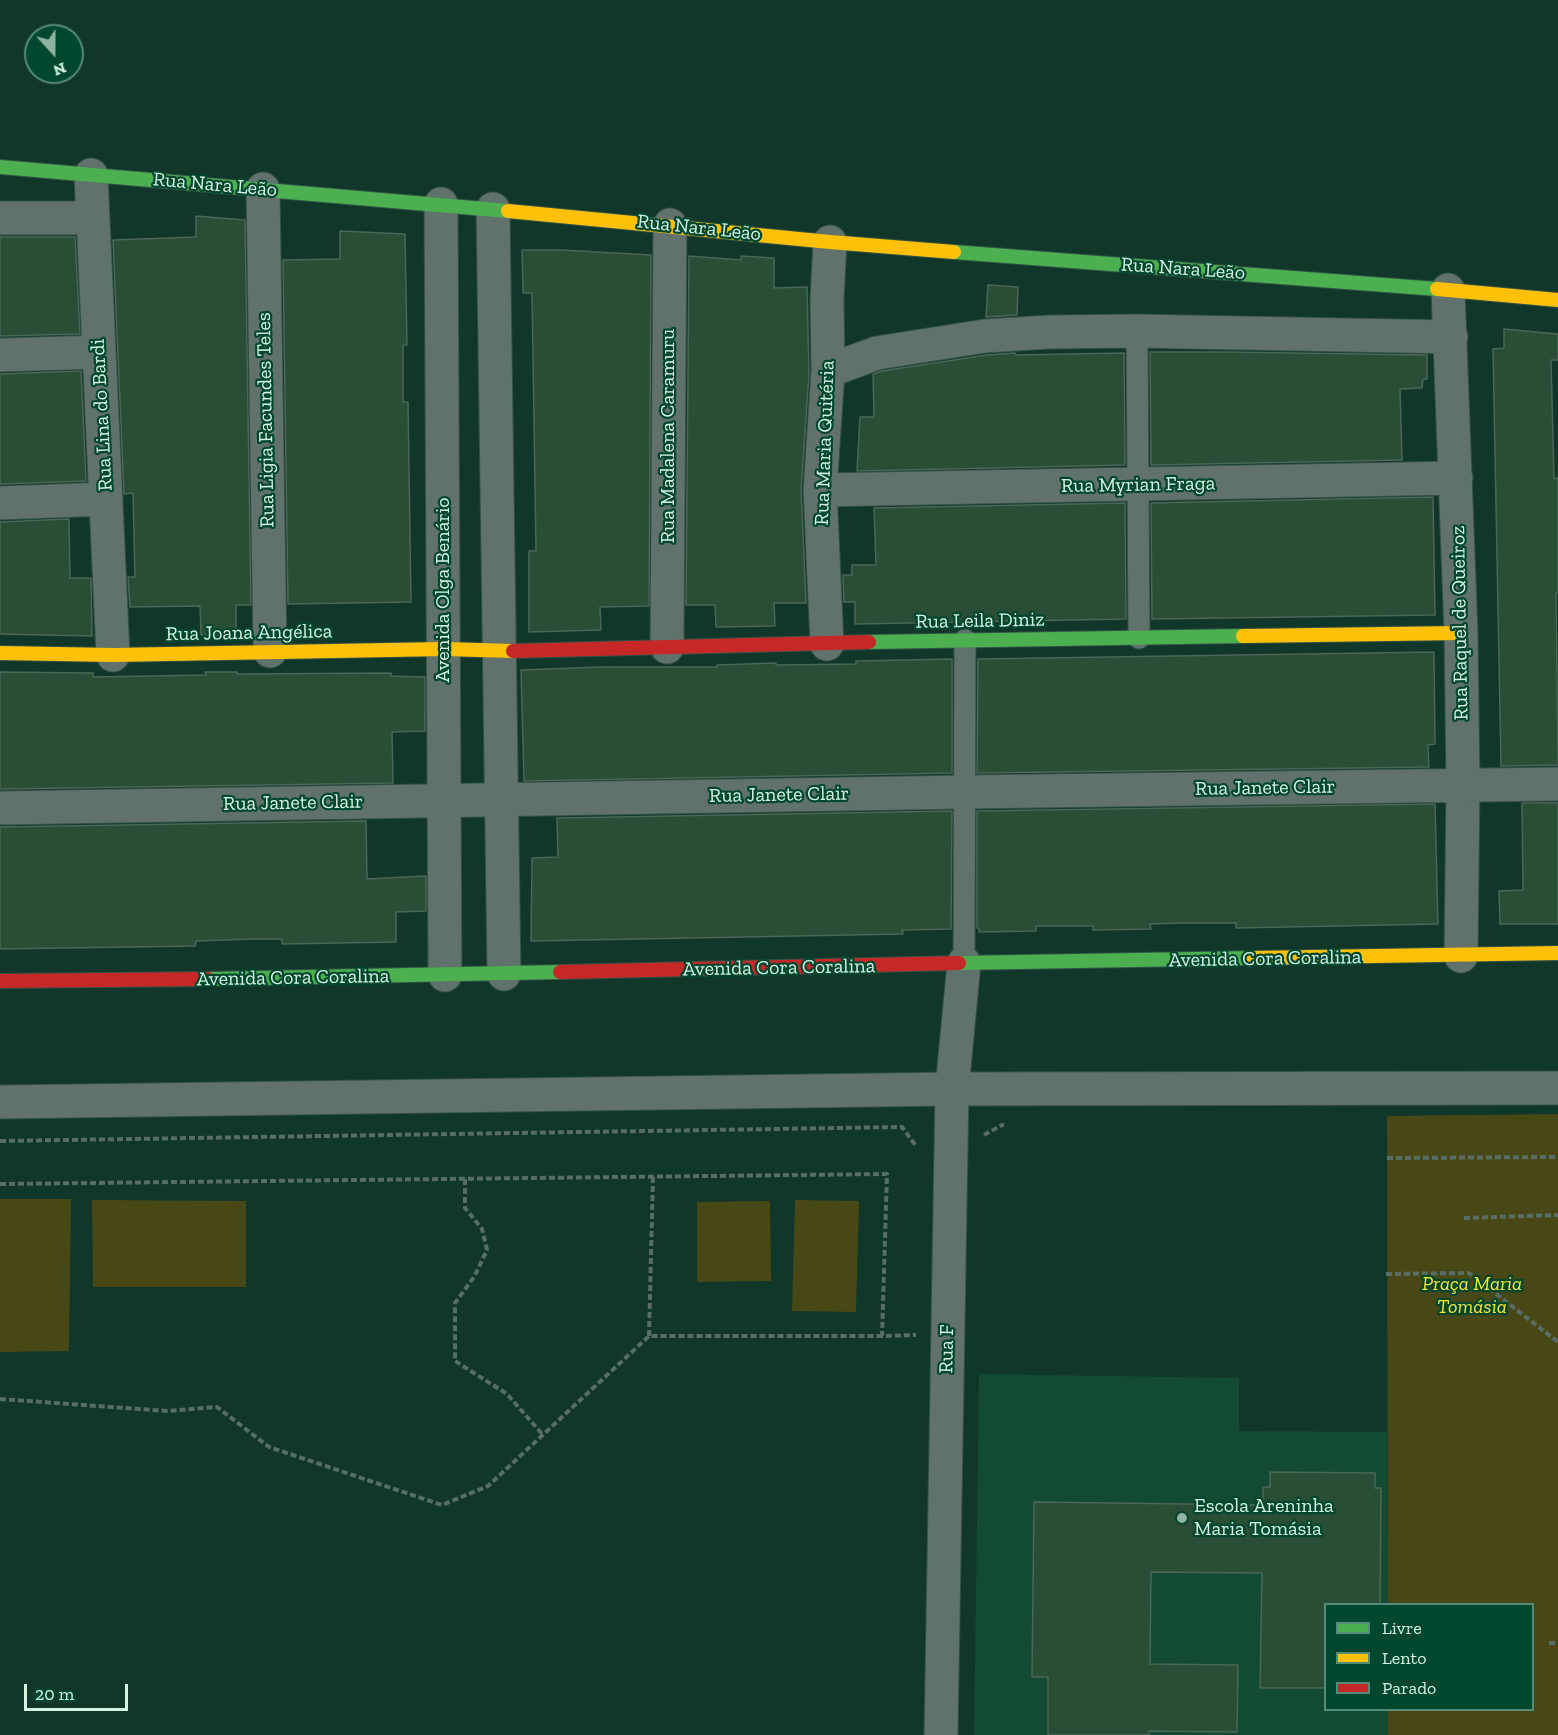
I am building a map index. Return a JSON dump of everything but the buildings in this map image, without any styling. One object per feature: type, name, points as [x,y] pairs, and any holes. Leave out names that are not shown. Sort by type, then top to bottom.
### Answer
[{"type":"street","name":"Rua Nara Leão","points":[[0,167],[441,204],[830,242],[1558,300]]},
{"type":"street","name":"Rua Lina do Bardi","points":[[91,175],[113,655]]},
{"type":"street","name":"Rua Ligia Facundes Teles","points":[[263,189],[270,651]]},
{"type":"street","name":"Avenida Olga Benário","points":[[441,204],[445,975]]},
{"type":"street","points":[[494,209],[504,974]]},
{"type":"street","points":[[0,218],[93,218]]},
{"type":"street","name":"Rua Madalena Caramuru","points":[[667,647],[670,225]]},
{"type":"street","name":"Rua Maria Quitéria","points":[[827,644],[820,490],[828,371],[827,299],[830,242]]},
{"type":"street","name":"Rua Raquel de Queiroz","points":[[1449,290],[1461,633],[1463,785],[1461,956]]},
{"type":"street","points":[[828,371],[877,353],[985,336],[1050,332],[1137,331],[1451,336]]},
{"type":"street","points":[[0,355],[99,352]]},
{"type":"street","name":"Rua Myrian Fraga","points":[[820,490],[1138,486],[1456,478]]},
{"type":"street","points":[[0,503],[106,499]]},
{"type":"street","name":"Rua Leila Diniz","points":[[500,651],[965,640],[1461,633]]},
{"type":"street","name":"Rua Joana Angélica","points":[[0,653],[113,655],[444,649],[500,651]]},
{"type":"street","name":"Rua Janete Clair","points":[[0,808],[1558,784]]},
{"type":"street","name":"Avenida Cora Coralina","points":[[0,981],[504,974],[964,963],[1558,953]]},
{"type":"street","name":"Rua F","points":[[941,1735],[952,1089],[964,963]]},
{"type":"street","points":[[0,1102],[952,1089],[1558,1088]]},
{"type":"lane","points":[[1137,331],[1139,638]]},
{"type":"lane","points":[[964,963],[965,640]]},
{"type":"path","points":[[982,1136],[1002,1125],[1013,1125]]},
{"type":"path","points":[[0,1141],[902,1127],[921,1153]]},
{"type":"path","points":[[1387,1158],[1558,1157]]},
{"type":"path","points":[[0,1184],[887,1174],[882,1336]]},
{"type":"path","points":[[648,1336],[653,1177]]},
{"type":"path","points":[[465,1179],[465,1208],[482,1229],[487,1250],[474,1277],[455,1303],[454,1361],[507,1394],[543,1435]]},
{"type":"path","points":[[1464,1218],[1558,1215]]},
{"type":"path","points":[[1386,1274],[1469,1273],[1558,1342]]},
{"type":"path","points":[[0,1399],[167,1411],[217,1407],[269,1447],[442,1505],[488,1486],[648,1336],[920,1335]]},
{"type":"path","points":[[1549,1643],[1558,1643]]},
{"type":"shaded area","name":"Escola Areninha Maria Tomásia","points":[[979,1374],[1239,1378],[1239,1431],[1387,1432],[1388,1603],[1324,1603],[1324,1711],[1388,1711],[1388,1735],[974,1735]]},
{"type":"green space","name":"Praça Maria Tomásia","points":[[1558,1114],[1558,1735],[1388,1735],[1388,1711],[1534,1711],[1534,1603],[1388,1603],[1387,1116]]},
{"type":"green space","points":[[0,1199],[71,1199],[69,1351],[0,1352]]},
{"type":"green space","points":[[92,1200],[246,1201],[246,1287],[93,1287]]},
{"type":"green space","points":[[795,1200],[859,1201],[856,1312],[792,1311]]},
{"type":"green space","points":[[770,1201],[771,1281],[697,1282],[697,1202]]},
{"type":"traffic: fast","points":[[0,167],[508,211]]},
{"type":"traffic: fast","points":[[954,252],[1437,289]]},
{"type":"traffic: fast","points":[[869,642],[1243,636]]},
{"type":"traffic: fast","points":[[959,963],[1253,958]]},
{"type":"traffic: fast","points":[[208,979],[560,972]]},
{"type":"traffic: slow","points":[[508,211],[954,252]]},
{"type":"traffic: slow","points":[[1437,289],[1558,300]]},
{"type":"traffic: slow","points":[[1243,636],[1461,633]]},
{"type":"traffic: slow","points":[[0,653],[113,655],[444,649],[513,651]]},
{"type":"traffic: slow","points":[[1253,958],[1558,953]]},
{"type":"traffic: jam","points":[[513,651],[869,642]]},
{"type":"traffic: jam","points":[[560,972],[959,963]]},
{"type":"traffic: jam","points":[[0,981],[208,979]]},
{"type":"place","name":"Escola Areninha Maria Tomásia","points":[[1182,1518]]}]
